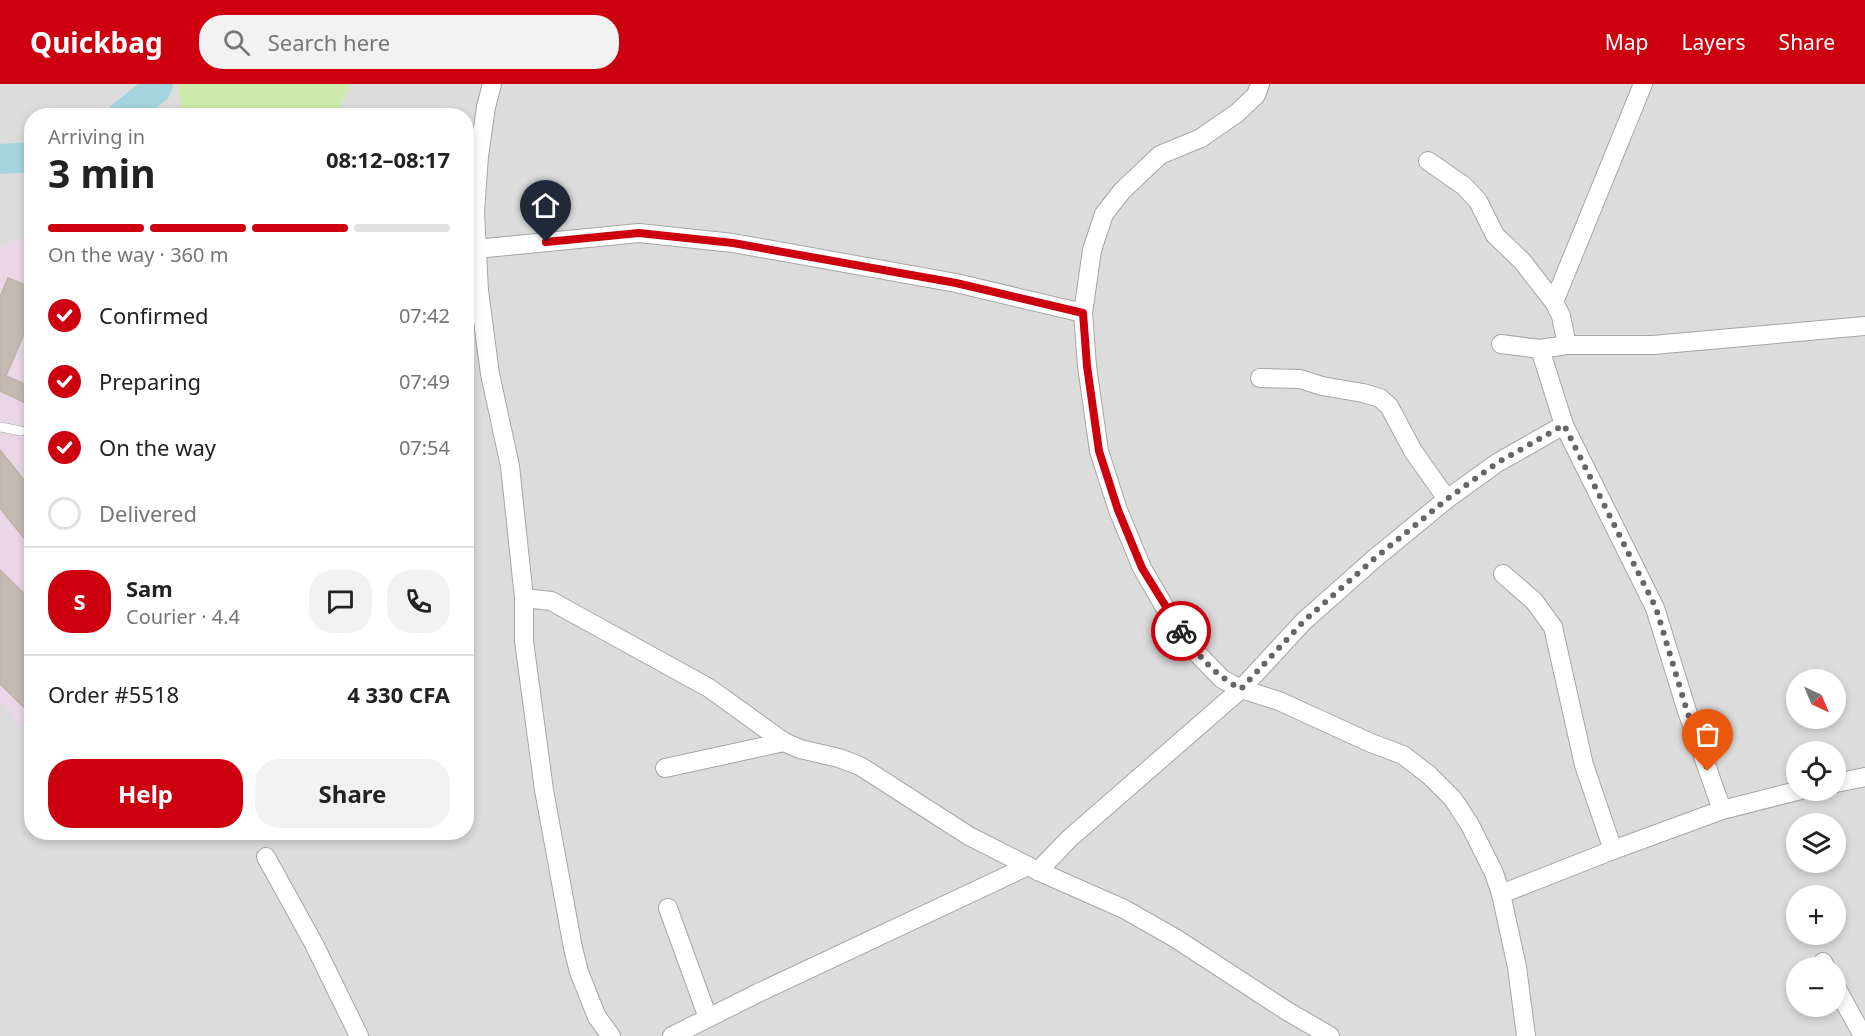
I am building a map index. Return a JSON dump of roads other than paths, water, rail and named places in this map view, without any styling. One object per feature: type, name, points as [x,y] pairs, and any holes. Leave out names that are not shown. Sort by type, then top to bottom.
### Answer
[{"type":"street","points":[[492,84],[479,156],[475,212],[479,291],[490,374],[510,466],[524,597],[524,641],[544,789],[579,972],[597,1017],[611,1036]]},
{"type":"street","points":[[1260,84],[1256,95],[1237,113],[1201,138],[1160,155],[1122,191],[1104,214],[1092,250],[1083,313],[1087,366],[1099,451],[1118,510],[1148,578],[1193,649],[1222,678],[1241,689],[1279,701],[1371,743],[1403,754],[1453,799],[1470,825],[1494,873],[1501,894],[1517,967],[1526,1036]]},
{"type":"street","points":[[1554,302],[1643,84]]},
{"type":"street","points":[[1428,161],[1464,186],[1478,201],[1496,235],[1522,261],[1554,302],[1561,316],[1567,345]]},
{"type":"street","points":[[476,249],[639,233],[733,243],[956,283],[1083,313]]},
{"type":"street","points":[[1501,344],[1540,349],[1567,345],[1653,345],[1865,326]]},
{"type":"street","points":[[1540,349],[1564,425],[1656,608],[1687,711],[1722,810]]},
{"type":"street","points":[[1260,378],[1300,379],[1380,398],[1389,406],[1413,451],[1447,499]]},
{"type":"street","points":[[672,1036],[1033,869],[1241,689],[1304,621],[1374,559],[1447,499],[1497,463],[1564,425]]},
{"type":"street","points":[[1503,574],[1534,601],[1553,627],[1584,765],[1613,850]]},
{"type":"street","points":[[524,597],[551,602],[709,687],[784,742],[800,749],[839,758],[860,766],[969,836],[1033,869],[1124,909],[1175,938],[1278,1006],[1330,1036]]},
{"type":"street","points":[[665,768],[784,742]]},
{"type":"street","points":[[1846,781],[1865,777]]},
{"type":"street","points":[[1501,894],[1722,810],[1786,794]]},
{"type":"street","points":[[266,857],[314,944],[359,1036]]},
{"type":"street","points":[[668,908],[708,1018]]},
{"type":"street","points":[[1846,1005],[1863,1036]]},
{"type":"lane","points":[[0,427],[21,431]]},
{"type":"waterway","points":[[132,108],[156,89],[158,84]]},
{"type":"waterway","points":[[0,159],[24,158]]}]
